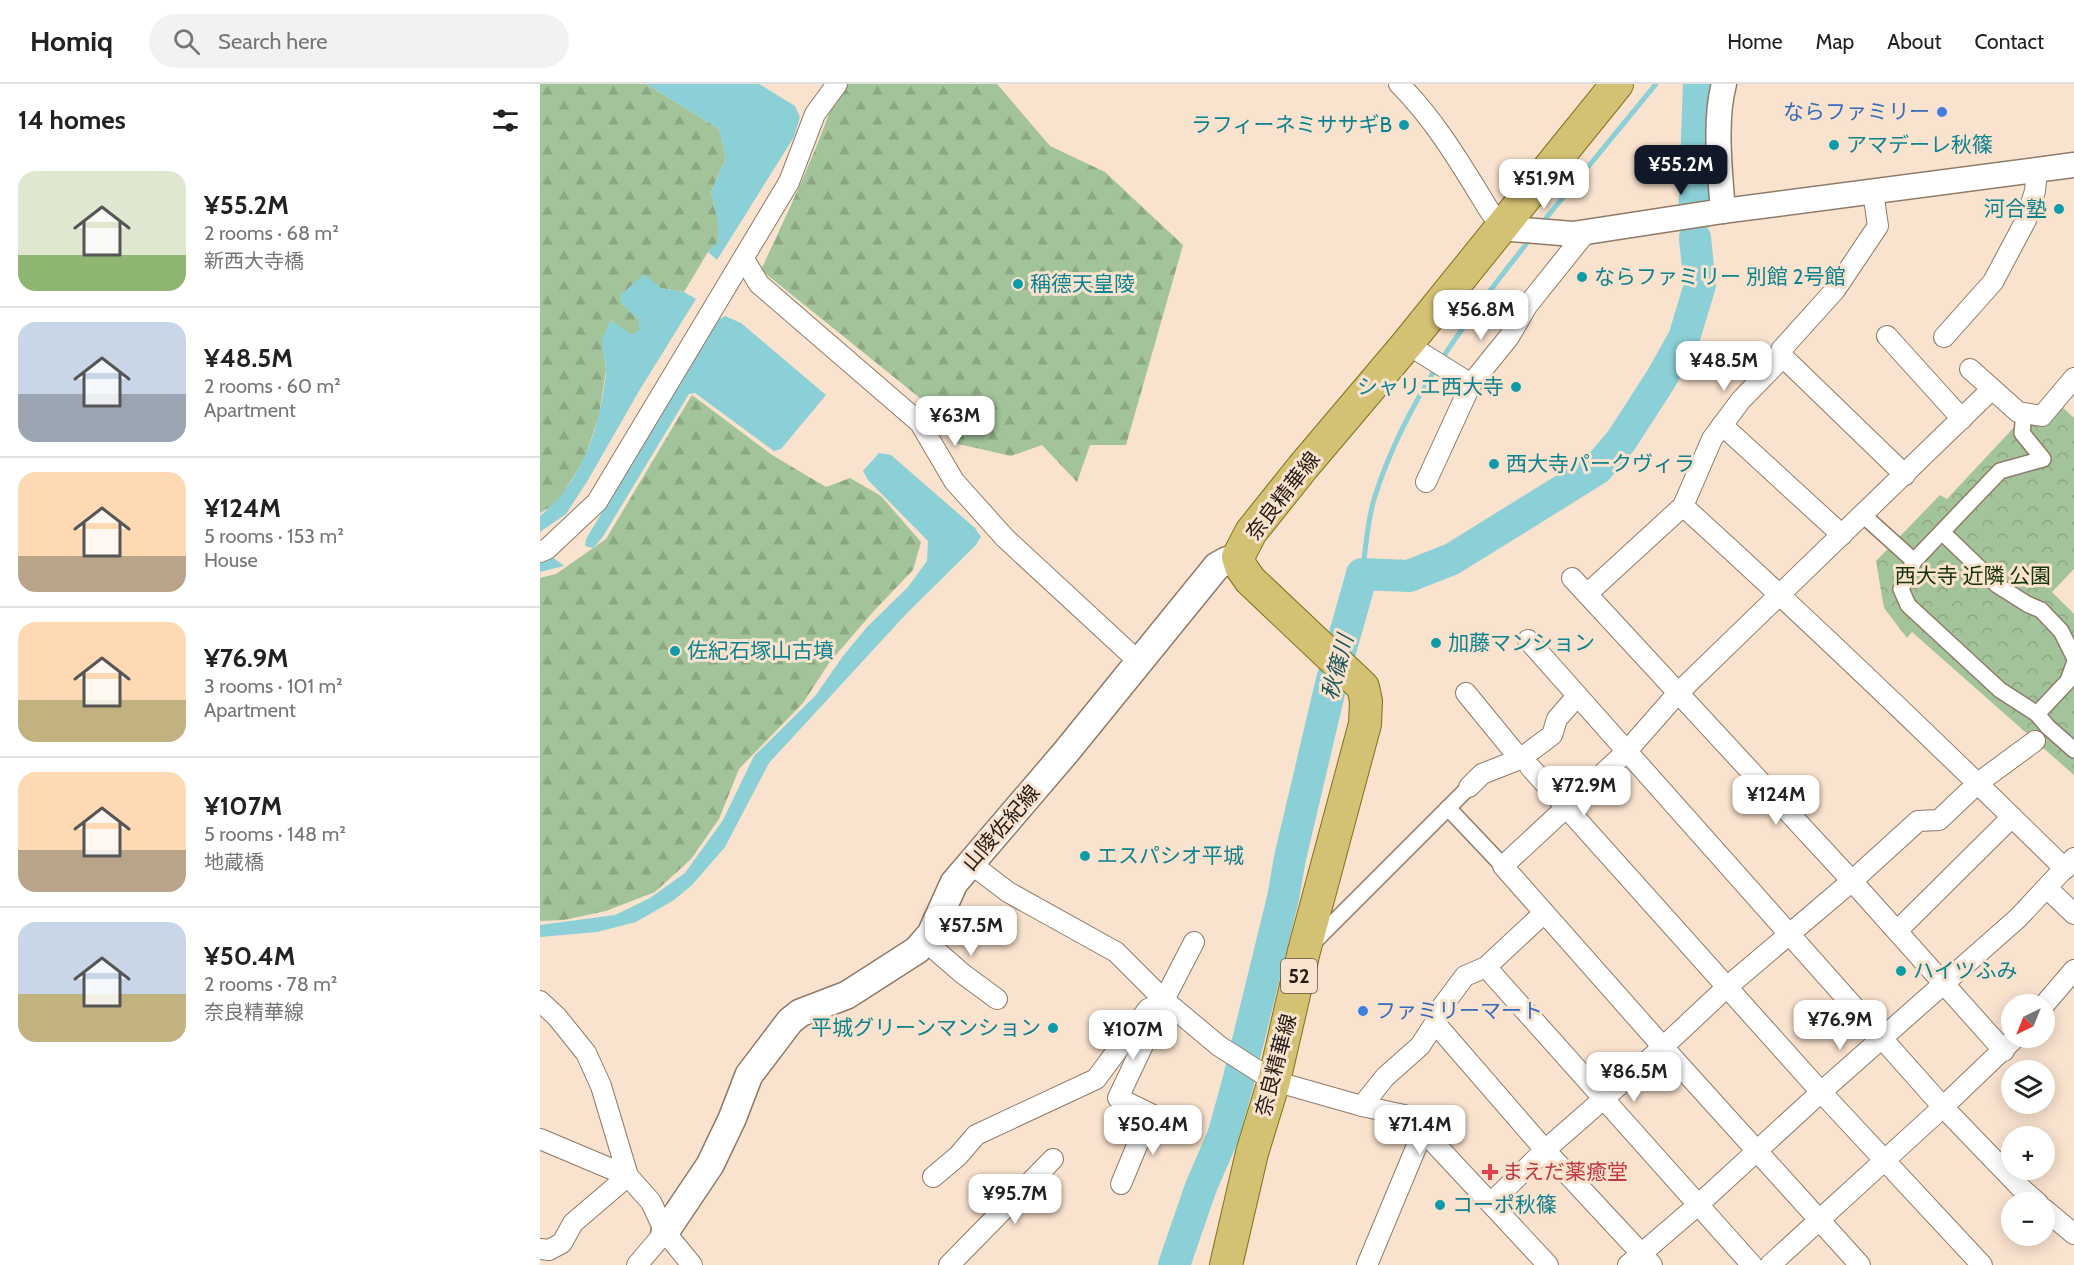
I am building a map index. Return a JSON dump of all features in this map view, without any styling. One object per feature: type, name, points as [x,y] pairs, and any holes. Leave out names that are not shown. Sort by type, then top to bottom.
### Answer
[{"type":"main road","name":"奈良精華線","points":[[1226,1265],[1270,1078],[1365,724],[1366,701],[1363,687],[1250,580],[1241,567],[1238,557],[1251,532],[1416,349],[1617,84]]},
{"type":"main road","name":"山陵佐紀線","points":[[665,1232],[710,1165],[732,1119],[749,1075],[790,1021],[800,1012],[848,995],[917,950],[931,934],[954,883],[970,863],[1066,752],[1217,566],[1238,557]]},
{"type":"street","points":[[540,552],[547,549],[597,502],[789,182],[815,114],[837,84]]},
{"type":"street","points":[[1399,84],[1435,124],[1491,213],[1507,227],[1580,232],[1713,212],[2074,165]]},
{"type":"street","points":[[1713,212],[1720,168],[1720,98],[1724,84]]},
{"type":"street","points":[[1944,337],[1993,282],[2026,220],[2035,191],[2037,170]]},
{"type":"street","points":[[1872,192],[1878,226],[1835,290],[1781,350],[1783,357],[1905,475]]},
{"type":"street","points":[[1425,482],[1471,384],[1509,337],[1527,306],[1580,232]]},
{"type":"street","points":[[744,259],[759,284],[920,423],[954,481],[1005,538],[1138,661]]},
{"type":"street","points":[[1887,336],[1962,419]]},
{"type":"street","points":[[1416,349],[1471,384]]},
{"type":"street","points":[[1587,594],[1683,506],[1712,439],[1741,400],[1783,357]]},
{"type":"street","points":[[1970,369],[2018,412],[2043,416],[2074,378]]},
{"type":"street","points":[[1503,866],[1626,752],[1677,694],[1992,389]]},
{"type":"street","points":[[2024,413],[2022,433],[2043,459],[2000,471],[1914,561],[1901,589],[1908,606],[2000,690],[2037,714],[2041,734]]},
{"type":"street","points":[[1722,425],[1842,535]]},
{"type":"street","points":[[1435,1023],[1640,1261],[1821,1092],[2018,918],[2069,863],[2013,817],[1780,594],[1683,506]]},
{"type":"street","points":[[1863,515],[1914,561]]},
{"type":"street","points":[[1942,532],[1997,585],[2041,610],[2061,631],[2074,657]]},
{"type":"street","points":[[1572,578],[1945,984],[2001,1036]]},
{"type":"street","points":[[1528,640],[1943,1107],[2025,1192]]},
{"type":"street","points":[[2037,714],[2068,681],[2074,664]]},
{"type":"street","points":[[1466,693],[1525,763],[1883,1161],[1982,1265]]},
{"type":"street","points":[[1304,951],[1482,774],[1525,763],[1552,735],[1557,719],[1577,696]]},
{"type":"street","points":[[1491,1203],[1545,1150],[1663,1047],[1727,987],[1852,881],[1918,821],[1939,820],[1978,783],[2041,734]]},
{"type":"street","points":[[2041,734],[2074,750]]},
{"type":"street","points":[[1448,808],[1503,866],[1860,1265]]},
{"type":"street","points":[[1897,931],[2013,817]]},
{"type":"street","points":[[970,863],[1008,892],[1116,952],[1164,1000],[1219,1046],[1270,1078],[1362,1106],[1404,1115],[1423,1131],[1548,1265]]},
{"type":"street","points":[[2047,888],[2074,914]]},
{"type":"street","points":[[1362,1106],[1385,1077],[1420,1046],[1435,1023],[1441,1008],[1465,976],[1486,967],[1544,913]]},
{"type":"street","points":[[925,941],[996,999]]},
{"type":"street","points":[[1121,1184],[1158,1118],[1118,1098],[1194,942]]},
{"type":"street","points":[[1486,967],[1752,1265]]},
{"type":"street","points":[[2053,994],[2074,970]]},
{"type":"street","points":[[933,1177],[958,1156],[976,1135],[1096,1079],[1148,1009],[1164,1000]]},
{"type":"street","points":[[540,1001],[557,1017],[586,1053],[601,1086],[628,1176],[651,1202],[665,1232],[692,1265]]},
{"type":"street","points":[[1770,1265],[2005,1048]]},
{"type":"street","points":[[1367,1265],[1423,1131]]},
{"type":"street","points":[[540,1139],[628,1176]]},
{"type":"street","points":[[949,1265],[1053,1159]]},
{"type":"street","points":[[540,1249],[549,1250],[562,1243],[573,1223],[628,1176]]},
{"type":"street","points":[[2055,1218],[2074,1234]]},
{"type":"street","points":[[638,1265],[665,1232]]},
{"type":"green space","points":[[540,84],[646,84],[719,129],[726,158],[711,192],[718,220],[718,242],[708,252],[684,292],[661,288],[621,303],[639,320],[640,330],[632,336],[611,320],[602,341],[606,370],[599,416],[584,460],[557,503],[540,513]]},
{"type":"green space","points":[[839,84],[997,84],[1050,146],[1105,172],[1183,245],[1126,445],[1090,445],[1077,482],[1042,445],[1011,456],[954,443],[936,411],[761,270],[813,155]]},
{"type":"green space","points":[[692,395],[772,455],[826,487],[850,478],[881,496],[921,542],[913,570],[829,663],[803,703],[739,769],[719,819],[691,859],[655,892],[606,911],[564,920],[540,921],[540,578],[556,574],[606,539]]},
{"type":"green space","name":"西大寺 近隣 公園","points":[[2060,405],[2074,418],[2074,569],[2052,592],[2074,614],[2074,775],[1912,632],[1907,638],[1884,608],[1876,561],[1940,495],[1947,499],[2018,423]]},
{"type":"water","points":[[646,84],[759,84],[795,106],[800,117],[794,137],[717,260],[708,252],[718,241],[718,220],[711,192],[726,158],[719,129]]},
{"type":"water","points":[[644,274],[661,288],[684,292],[696,299],[566,514],[540,532],[540,516],[568,486],[587,452],[594,433],[606,373],[602,341],[611,320],[632,335],[639,330],[639,320],[621,303],[620,296]]},
{"type":"water","points":[[725,316],[741,323],[826,395],[781,449],[774,451],[695,393],[689,394],[602,538],[593,548],[585,546],[586,539],[718,320]]},
{"type":"water","points":[[879,453],[891,455],[975,528],[981,537],[975,546],[908,612],[769,763],[725,847],[692,885],[674,900],[636,922],[597,932],[540,937],[540,925],[615,915],[650,898],[685,873],[723,820],[754,756],[816,695],[867,627],[908,587],[927,561],[928,541],[868,480],[863,471]]},
{"type":"water","points":[[554,558],[564,566],[540,572],[540,562]]},
{"type":"waterway","points":[[1542,223],[1656,84]]},
{"type":"waterway","name":"秋篠川","points":[[1694,220],[1699,84]]},
{"type":"waterway","points":[[1362,574],[1372,505],[1388,460],[1404,426],[1441,360],[1484,298],[1531,238]]},
{"type":"waterway","name":"秋篠川","points":[[1174,1265],[1201,1187],[1223,1136],[1237,1086],[1283,898],[1290,858],[1332,680],[1362,574],[1409,576],[1452,559],[1597,469],[1621,441],[1684,338],[1700,285],[1695,238]]},
{"type":"place","name":"ならファミリー","points":[[1942,112]]},
{"type":"place","name":"ラフィーネミササギB","points":[[1404,125]]},
{"type":"place","name":"アマデーレ秋篠","points":[[1834,145]]},
{"type":"place","name":"河合塾","points":[[2059,209]]},
{"type":"place","name":"ならファミリー 別館 2号館","points":[[1582,277]]},
{"type":"place","name":"稱德天皇陵","points":[[1018,284]]},
{"type":"place","name":"シャリエ西大寺","points":[[1516,387]]},
{"type":"place","name":"西大寺パークヴィラ","points":[[1494,464]]},
{"type":"place","name":"加藤マンション","points":[[1436,643]]},
{"type":"place","name":"佐紀石塚山古墳","points":[[675,651]]},
{"type":"place","name":"エスパシオ平城","points":[[1085,856]]},
{"type":"place","name":"ハイツふみ","points":[[1901,971]]},
{"type":"place","name":"ファミリーマート","points":[[1363,1011]]},
{"type":"place","name":"平城グリーンマンション","points":[[1053,1028]]},
{"type":"place","name":"まえだ薬癒堂","points":[[1490,1172]]},
{"type":"place","name":"コーポ秋篠","points":[[1440,1205]]}]
